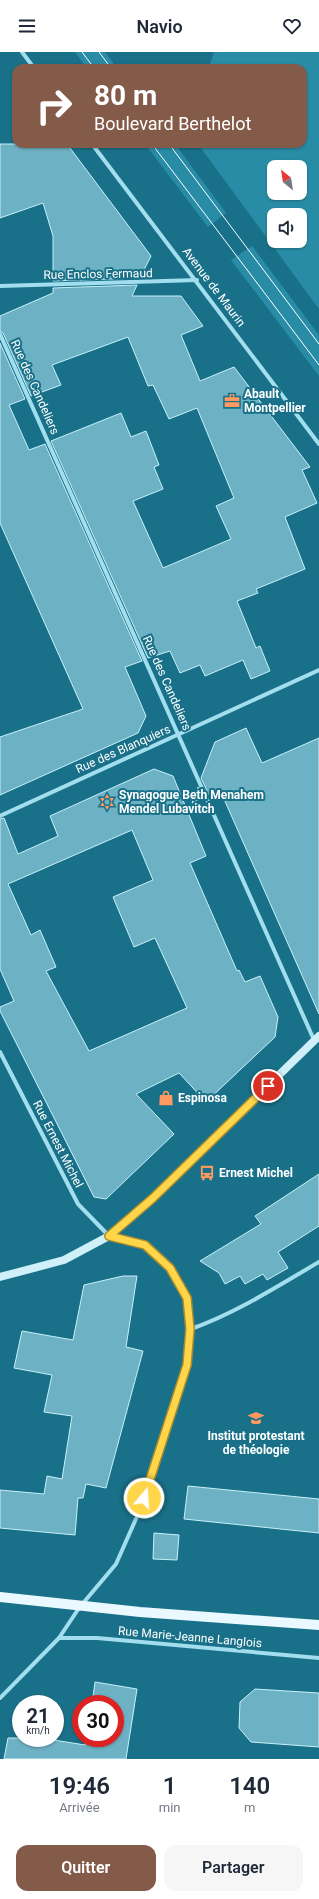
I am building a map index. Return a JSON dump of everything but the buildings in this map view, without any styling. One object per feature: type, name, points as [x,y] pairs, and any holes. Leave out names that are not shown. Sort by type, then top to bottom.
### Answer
[{"type":"main road","points":[[0,1277],[64,1260],[109,1236],[156,1195],[317,1038]]},
{"type":"main road","points":[[0,1598],[140,1612],[319,1625]]},
{"type":"street","points":[[22,52],[31,64]]},
{"type":"street","name":"Avenue de Maurin","points":[[95,148],[197,280],[319,444]]},
{"type":"street","name":"Rue Enclos Fermaud","points":[[0,286],[197,280]]},
{"type":"street","name":"Rue des Candeliers","points":[[0,334],[179,735],[317,1038]]},
{"type":"street","name":"Rue des Blanquiers","points":[[0,816],[319,670]]},
{"type":"street","name":"Rue Ernest Michel","points":[[0,1052],[78,1204],[109,1236]]},
{"type":"street","points":[[0,1698],[59,1638],[79,1608],[116,1564],[139,1512],[187,1365],[190,1329],[187,1298],[170,1268],[145,1245],[109,1236]]},
{"type":"street","points":[[190,1329],[212,1321],[319,1262]]},
{"type":"street","name":"Rue Marie-Jeanne Langlois","points":[[59,1638],[97,1638],[319,1658]]},
{"type":"shaded area","points":[[75,52],[105,52],[114,64],[84,64]]},
{"type":"shaded area","points":[[214,52],[319,52],[319,309],[274,248],[307,248],[307,208],[267,208],[267,238],[201,148],[307,148],[307,64],[210,64]]},
{"type":"shaded area","points":[[148,148],[178,148],[226,213],[208,227]]},
{"type":"shaded area","points":[[252,246],[319,335],[319,376],[231,260]]},
{"type":"tram line","points":[[82,52],[91,64]]},
{"type":"tram line","points":[[99,52],[108,64]]},
{"type":"tram line","points":[[155,148],[319,365]]},
{"type":"tram line","points":[[172,148],[319,344]]},
{"type":"place","name":"Abault Montpellier","points":[[232,401]]},
{"type":"place","name":"Synagogue Beth Menahem Mendel Lubavitch","points":[[107,802]]},
{"type":"place","name":"Espinosa","points":[[166,1098]]},
{"type":"place","name":"Ernest Michel","points":[[207,1173]]},
{"type":"place","name":"Institut protestant de théologie","points":[[256,1418]]},
{"type":"route","points":[[144,1498],[187,1365],[190,1329],[187,1298],[170,1268],[145,1245],[109,1236],[153,1198],[268,1086]]}]
